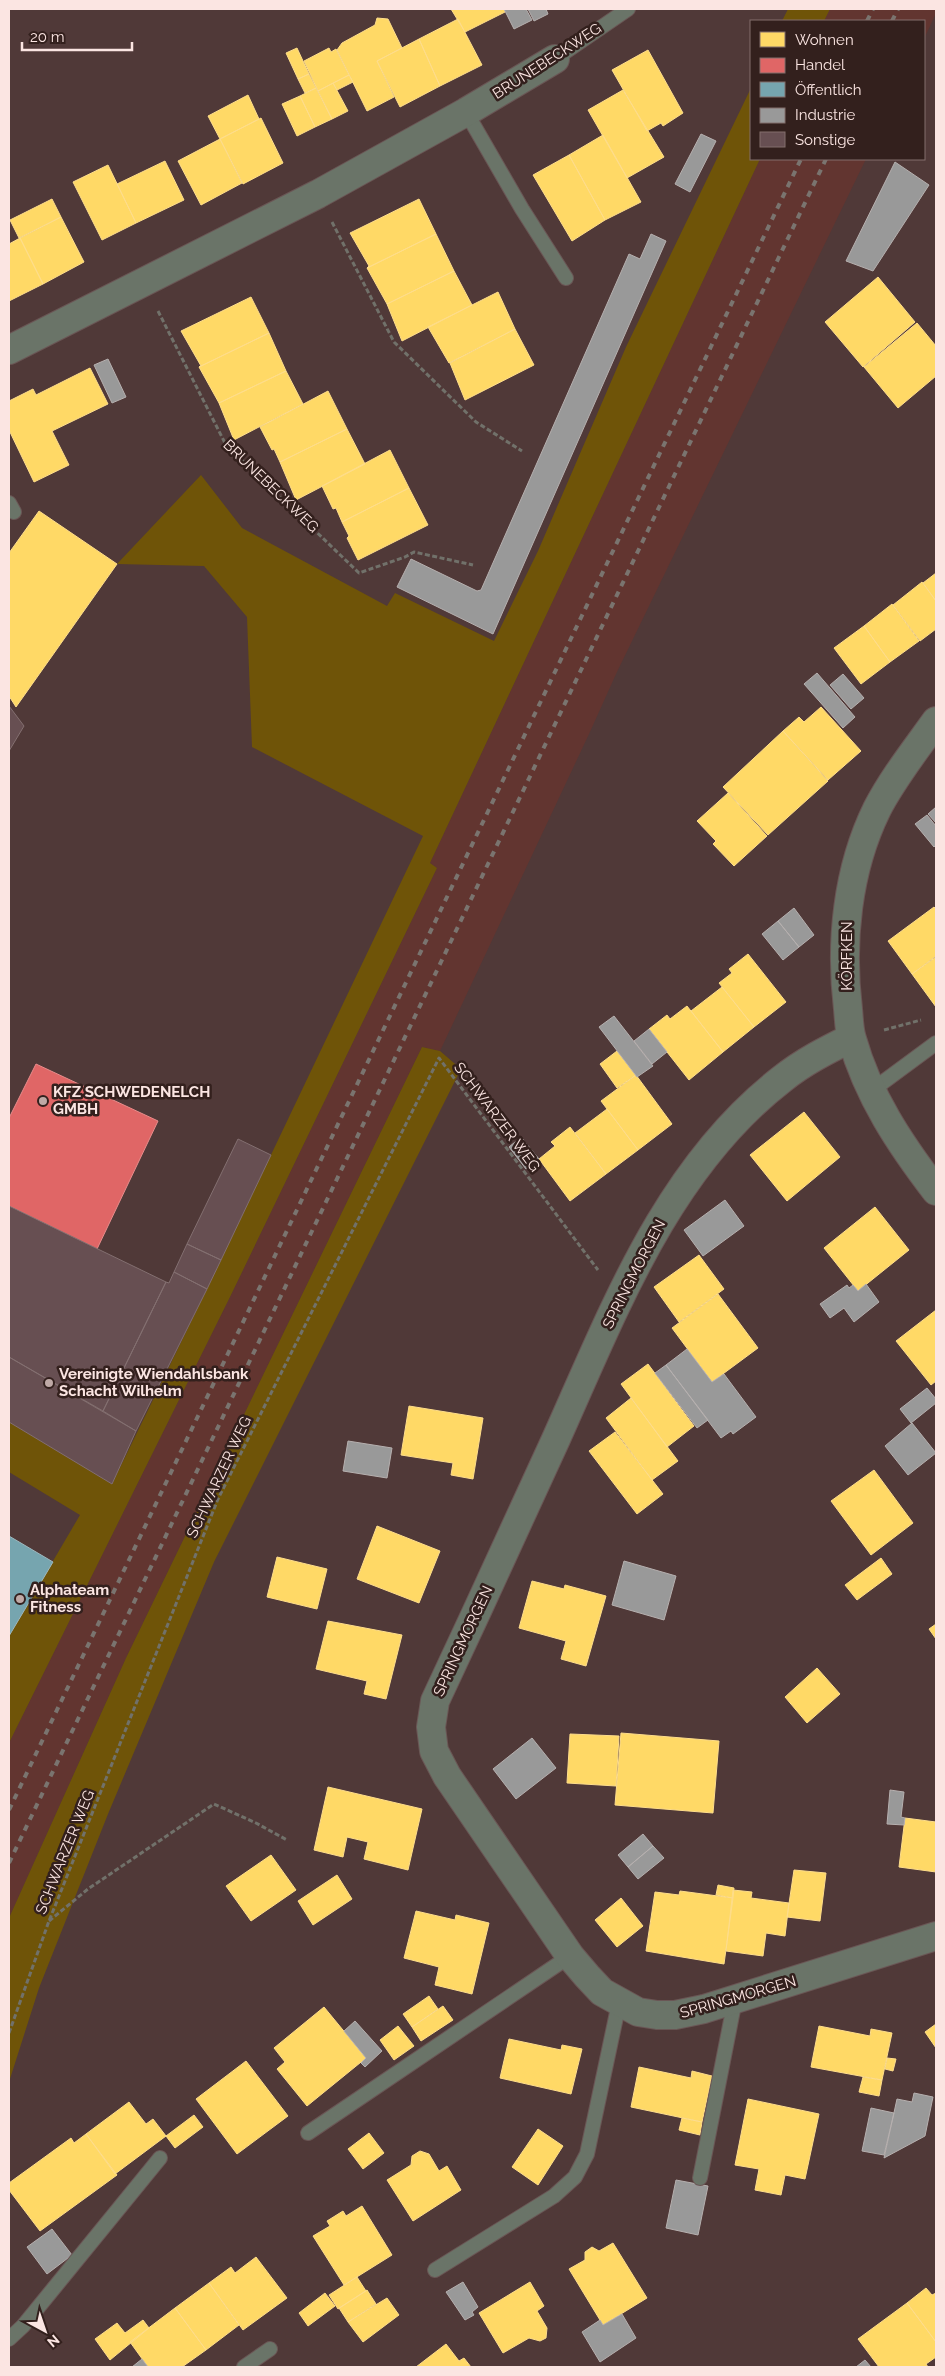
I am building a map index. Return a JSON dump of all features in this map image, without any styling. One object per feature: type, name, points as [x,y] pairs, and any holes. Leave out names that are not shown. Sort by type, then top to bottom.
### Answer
[{"type":"street","name":"BRUNEBECKWEG","points":[[9,350],[318,194],[466,112],[555,59]]},
{"type":"street","name":"KÖRFKEN","points":[[936,721],[877,809],[861,852],[846,920],[846,995],[851,1038],[871,1091],[895,1134],[936,1191]]},
{"type":"street","name":"SPRINGMORGEN","points":[[851,1038],[817,1055],[782,1079],[745,1112],[714,1146],[678,1194],[619,1298],[435,1701],[432,1727],[434,1751],[447,1776],[570,1956],[602,1992],[618,2003],[638,2012],[657,2016],[675,2015],[735,2000],[936,1936]]},
{"type":"lane","name":"BRUNEBECKWEG","points":[[555,59],[628,9]]},
{"type":"lane","points":[[466,112],[566,278]]},
{"type":"lane","points":[[871,1091],[936,1043]]},
{"type":"lane","points":[[308,2133],[570,1956]]},
{"type":"lane","points":[[700,2178],[735,2000]]},
{"type":"lane","points":[[435,2270],[554,2196],[575,2177],[587,2154],[618,2003]]},
{"type":"lane","points":[[9,2339],[23,2326],[160,2158]]},
{"type":"lane","points":[[244,2367],[270,2349]]},
{"type":"path","points":[[318,194],[394,342],[476,422],[522,451]]},
{"type":"path","name":"BRUNEBECKWEG","points":[[143,283],[226,445],[360,573],[405,558],[414,552],[474,565]]},
{"type":"path","points":[[851,1038],[924,1020]]},
{"type":"path","name":"SCHWARZER WEG","points":[[9,2033],[49,1921],[218,1499],[439,1058],[619,1298]]},
{"type":"path","points":[[49,1921],[88,1889],[214,1804],[256,1823],[287,1840]]},
{"type":"shaded area","points":[[788,9],[830,9],[824,20],[782,20]]},
{"type":"shaded area","points":[[830,9],[936,9],[925,37],[925,20],[824,20]]},
{"type":"shaded area","points":[[750,90],[750,160],[760,160],[430,863],[437,868],[231,1295],[9,1743],[9,1636],[80,1515],[9,1472],[9,1422],[112,1484],[423,836],[252,747],[247,617],[204,566],[117,564],[201,475],[242,528],[387,606],[395,593],[494,641],[538,551],[626,347]]},
{"type":"shaded area","points":[[760,160],[866,160],[616,674],[440,1051],[422,1047],[126,1658],[9,1918],[9,1743],[231,1295],[437,868],[430,863]]},
{"type":"shaded area","points":[[422,1047],[440,1051],[461,1069],[214,1562],[108,1814],[39,1988],[9,2082],[9,1918],[126,1658]]},
{"type":"building: Wohnen","points":[[451,9],[504,9],[505,12],[465,32]]},
{"type":"building: Wohnen","points":[[377,18],[388,19],[402,48],[377,61],[394,97],[367,111],[337,50],[342,43],[375,25]]},
{"type":"building: Wohnen","points":[[458,19],[482,65],[440,86],[419,39]]},
{"type":"building: Wohnen","points":[[419,39],[440,86],[400,107],[377,61]]},
{"type":"building: Wohnen","points":[[297,48],[309,74],[298,79],[286,53]]},
{"type":"building: Wohnen","points":[[329,48],[331,52],[336,49],[349,75],[318,91],[304,61]]},
{"type":"building: Wohnen","points":[[648,50],[683,113],[663,126],[661,123],[647,131],[612,70]]},
{"type":"building: Wohnen","points":[[309,74],[316,88],[305,93],[298,79]]},
{"type":"building: Wohnen","points":[[349,75],[353,82],[337,90],[333,83]]},
{"type":"building: Wohnen","points":[[333,83],[348,111],[332,119],[318,91]]},
{"type":"building: Wohnen","points":[[316,88],[332,119],[315,127],[300,96]]},
{"type":"building: Wohnen","points":[[623,90],[664,157],[627,178],[588,110]]},
{"type":"building: Wohnen","points":[[248,95],[259,119],[220,139],[208,116]]},
{"type":"building: Wohnen","points":[[300,96],[315,127],[297,136],[282,104]]},
{"type":"building: Wohnen","points":[[261,118],[283,163],[243,184],[220,139]]},
{"type":"building: Wohnen","points":[[603,135],[641,202],[605,220],[569,155]]},
{"type":"building: Wohnen","points":[[220,139],[242,183],[201,205],[178,161]]},
{"type":"building: Wohnen","points":[[569,155],[605,220],[572,241],[533,175]]},
{"type":"building: Wohnen","points":[[165,161],[184,200],[136,223],[117,184]]},
{"type":"building: Wohnen","points":[[108,165],[136,223],[102,240],[73,182]]},
{"type":"building: Wohnen","points":[[52,199],[61,217],[19,238],[10,220]]},
{"type":"building: Wohnen","points":[[419,199],[436,234],[367,268],[369,266],[350,233]]},
{"type":"building: Wohnen","points":[[61,217],[84,262],[43,284],[20,238]]},
{"type":"building: Wohnen","points":[[436,234],[454,271],[387,304],[367,268]]},
{"type":"building: Wohnen","points":[[20,238],[43,284],[9,301],[9,244]]},
{"type":"building: Wohnen","points":[[454,271],[472,305],[402,341],[387,304]]},
{"type":"building: Wohnen","points":[[878,277],[915,322],[863,367],[825,322]]},
{"type":"building: Wohnen","points":[[498,292],[515,329],[449,363],[428,327]]},
{"type":"building: Wohnen","points":[[251,297],[269,333],[199,367],[201,366],[181,331]]},
{"type":"building: Wohnen","points":[[917,323],[936,346],[936,376],[898,408],[864,367]]},
{"type":"building: Wohnen","points":[[515,329],[534,365],[465,400],[450,363]]},
{"type":"building: Wohnen","points":[[269,333],[286,371],[219,403],[199,367]]},
{"type":"building: Wohnen","points":[[90,368],[108,404],[52,431],[69,465],[34,482],[9,430],[9,401],[33,389],[36,395]]},
{"type":"building: Wohnen","points":[[286,371],[303,404],[234,440],[219,403]]},
{"type":"building: Wohnen","points":[[328,391],[347,429],[280,462],[260,427]]},
{"type":"building: Wohnen","points":[[347,429],[365,464],[296,500],[280,462]]},
{"type":"building: Wohnen","points":[[390,450],[409,488],[342,522],[336,508],[333,509],[322,486]]},
{"type":"building: Wohnen","points":[[409,488],[428,525],[358,560],[347,538],[349,536],[342,522]]},
{"type":"building: Wohnen","points":[[39,511],[117,564],[16,707],[9,696],[9,553]]},
{"type":"building: Wohnen","points":[[936,573],[936,601],[923,583]]},
{"type":"building: Wohnen","points":[[922,582],[936,601],[936,629],[920,641],[893,605]]},
{"type":"building: Wohnen","points":[[892,604],[919,641],[890,662],[864,626]]},
{"type":"building: Wohnen","points":[[864,626],[890,662],[861,684],[834,648]]},
{"type":"building: Wohnen","points":[[821,707],[861,751],[828,780],[783,731],[799,717],[804,722]]},
{"type":"building: Wohnen","points":[[783,731],[828,781],[768,835],[723,787]]},
{"type":"building: Wohnen","points":[[728,793],[767,836],[734,866],[713,844],[716,841],[697,821]]},
{"type":"building: Wohnen","points":[[934,907],[936,909],[936,956],[912,974],[888,941]]},
{"type":"building: Wohnen","points":[[748,954],[786,1002],[754,1027],[719,983],[732,973],[729,969]]},
{"type":"building: Wohnen","points":[[936,957],[936,1007],[912,974]]},
{"type":"building: Wohnen","points":[[722,987],[754,1027],[723,1052],[691,1011]]},
{"type":"building: Wohnen","points":[[687,1006],[723,1052],[689,1080],[649,1029],[667,1015],[670,1019]]},
{"type":"building: Wohnen","points":[[617,1051],[636,1075],[617,1088],[600,1064]]},
{"type":"building: Wohnen","points":[[636,1075],[672,1124],[638,1150],[601,1101]]},
{"type":"building: Wohnen","points":[[607,1109],[638,1150],[606,1174],[575,1133]]},
{"type":"building: Wohnen","points":[[804,1112],[840,1157],[787,1201],[750,1155]]},
{"type":"building: Wohnen","points":[[570,1127],[606,1174],[570,1201],[539,1159],[555,1146],[551,1142]]},
{"type":"building: Wohnen","points":[[875,1207],[909,1250],[858,1291],[824,1248]]},
{"type":"building: Wohnen","points":[[699,1255],[724,1289],[679,1322],[654,1287]]},
{"type":"building: Wohnen","points":[[718,1294],[758,1348],[712,1382],[672,1328]]},
{"type":"building: Wohnen","points":[[936,1310],[936,1381],[931,1385],[896,1341]]},
{"type":"building: Wohnen","points":[[648,1364],[694,1426],[667,1447],[621,1384]]},
{"type":"building: Wohnen","points":[[631,1398],[678,1461],[652,1480],[606,1418]]},
{"type":"building: Wohnen","points":[[409,1406],[483,1418],[473,1479],[451,1475],[453,1463],[401,1455]]},
{"type":"building: Wohnen","points":[[615,1432],[663,1494],[637,1514],[589,1451]]},
{"type":"building: Wohnen","points":[[874,1470],[913,1523],[871,1555],[831,1501]]},
{"type":"building: Wohnen","points":[[377,1526],[440,1551],[419,1603],[357,1579]]},
{"type":"building: Wohnen","points":[[277,1557],[327,1569],[317,1609],[267,1597]]},
{"type":"building: Wohnen","points":[[881,1558],[892,1574],[857,1600],[845,1585]]},
{"type":"building: Wohnen","points":[[532,1581],[564,1589],[565,1585],[606,1596],[586,1666],[561,1659],[566,1641],[519,1628]]},
{"type":"building: Wohnen","points":[[328,1621],[402,1635],[386,1699],[364,1694],[367,1681],[316,1669]]},
{"type":"building: Wohnen","points":[[936,1624],[936,1639],[929,1629]]},
{"type":"building: Wohnen","points":[[817,1668],[840,1694],[807,1723],[785,1697]]},
{"type":"building: Wohnen","points":[[621,1733],[719,1741],[713,1813],[615,1805]]},
{"type":"building: Wohnen","points":[[570,1734],[619,1736],[616,1786],[567,1783]]},
{"type":"building: Wohnen","points":[[328,1787],[422,1809],[408,1870],[364,1859],[368,1842],[347,1837],[343,1857],[314,1850]]},
{"type":"building: Wohnen","points":[[905,1818],[936,1822],[936,1872],[899,1867]]},
{"type":"building: Wohnen","points":[[271,1855],[296,1890],[251,1921],[226,1886]]},
{"type":"building: Wohnen","points":[[794,1870],[826,1873],[820,1921],[787,1917]]},
{"type":"building: Wohnen","points":[[337,1875],[352,1899],[313,1925],[298,1901]]},
{"type":"building: Wohnen","points":[[718,1885],[734,1888],[733,1898],[716,1895]]},
{"type":"building: Wohnen","points":[[733,1890],[752,1892],[751,1898],[789,1903],[785,1936],[766,1933],[763,1956],[726,1951]]},
{"type":"building: Wohnen","points":[[680,1891],[733,1898],[724,1964],[646,1951],[655,1892],[679,1895]]},
{"type":"building: Wohnen","points":[[621,1898],[643,1926],[617,1947],[595,1920]]},
{"type":"building: Wohnen","points":[[416,1911],[455,1920],[456,1915],[489,1923],[472,1994],[435,1985],[439,1967],[404,1958]]},
{"type":"building: Wohnen","points":[[429,1996],[438,2009],[412,2027],[403,2014]]},
{"type":"building: Wohnen","points":[[443,2006],[453,2020],[421,2041],[412,2027]]},
{"type":"building: Wohnen","points":[[324,2007],[366,2058],[307,2106],[277,2069],[285,2062],[274,2048]]},
{"type":"building: Wohnen","points":[[936,2024],[936,2048],[925,2032]]},
{"type":"building: Wohnen","points":[[398,2026],[414,2046],[394,2060],[380,2040]]},
{"type":"building: Wohnen","points":[[819,2026],[870,2036],[871,2029],[892,2033],[882,2080],[811,2067]]},
{"type":"building: Wohnen","points":[[509,2039],[561,2050],[562,2045],[582,2049],[571,2094],[500,2078]]},
{"type":"building: Wohnen","points":[[887,2058],[896,2059],[893,2071],[885,2069]]},
{"type":"building: Wohnen","points":[[246,2061],[288,2116],[237,2154],[196,2099]]},
{"type":"building: Wohnen","points":[[639,2067],[691,2078],[692,2071],[712,2076],[702,2122],[631,2107]]},
{"type":"building: Wohnen","points":[[863,2077],[882,2080],[879,2096],[859,2092]]},
{"type":"building: Wohnen","points":[[748,2099],[819,2114],[805,2179],[785,2175],[781,2195],[755,2190],[759,2169],[735,2165]]},
{"type":"building: Wohnen","points":[[129,2102],[146,2124],[153,2119],[166,2136],[115,2174],[86,2134]]},
{"type":"building: Wohnen","points":[[194,2115],[203,2127],[175,2148],[166,2136]]},
{"type":"building: Wohnen","points":[[682,2118],[702,2122],[700,2135],[679,2130]]},
{"type":"building: Wohnen","points":[[538,2129],[563,2146],[538,2185],[512,2167]]},
{"type":"building: Wohnen","points":[[369,2133],[384,2153],[363,2169],[348,2149]]},
{"type":"building: Wohnen","points":[[86,2134],[117,2175],[40,2231],[9,2190],[9,2183],[71,2138],[74,2143]]},
{"type":"building: Wohnen","points":[[420,2151],[429,2154],[439,2171],[447,2166],[461,2190],[413,2221],[387,2180],[411,2165],[412,2156]]},
{"type":"building: Wohnen","points":[[362,2206],[392,2255],[344,2285],[313,2236],[330,2226],[327,2221],[343,2211],[346,2216]]},
{"type":"building: Wohnen","points":[[613,2243],[647,2298],[603,2325],[569,2269],[585,2260],[585,2252],[592,2247],[599,2251]]},
{"type":"building: Wohnen","points":[[256,2257],[287,2298],[243,2330],[209,2283],[231,2267],[235,2273]]},
{"type":"building: Wohnen","points":[[357,2277],[366,2291],[338,2309],[329,2295]]},
{"type":"building: Wohnen","points":[[530,2282],[544,2306],[537,2311],[547,2328],[546,2338],[540,2341],[529,2338],[503,2353],[479,2313]]},
{"type":"building: Wohnen","points":[[209,2283],[239,2325],[206,2350],[175,2308]]},
{"type":"building: Wohnen","points":[[926,2288],[932,2295],[936,2293],[936,2342],[907,2303]]},
{"type":"building: Wohnen","points":[[367,2290],[376,2304],[348,2322],[339,2308]]},
{"type":"building: Wohnen","points":[[325,2293],[335,2306],[308,2326],[299,2313]]},
{"type":"building: Wohnen","points":[[387,2298],[399,2315],[363,2342],[348,2322]]},
{"type":"building: Wohnen","points":[[907,2303],[936,2342],[936,2357],[926,2364],[928,2367],[879,2367],[858,2339]]},
{"type":"building: Wohnen","points":[[175,2308],[206,2350],[182,2367],[148,2367],[130,2342]]},
{"type":"building: Wohnen","points":[[143,2320],[149,2328],[110,2360],[95,2339],[117,2323],[125,2333]]},
{"type":"building: Wohnen","points":[[446,2344],[459,2361],[464,2358],[471,2367],[416,2367]]},
{"type":"building: Handel","points":[[36,1064],[158,1121],[97,1249],[9,1206],[9,1118]]},
{"type":"building: Öffentlich","name":"Alphateam Fitness","points":[[9,1536],[53,1562],[9,1636]]},
{"type":"building: Industrie","points":[[504,9],[526,9],[532,20],[514,29]]},
{"type":"building: Industrie","points":[[528,9],[546,9],[548,14],[534,21]]},
{"type":"building: Industrie","points":[[701,134],[716,141],[690,192],[675,184]]},
{"type":"building: Industrie","points":[[895,162],[929,185],[873,271],[846,261]]},
{"type":"building: Industrie","points":[[651,234],[666,241],[493,634],[397,587],[411,559],[477,591],[481,590],[629,254],[640,259]]},
{"type":"building: Industrie","points":[[108,359],[126,397],[112,403],[94,365]]},
{"type":"building: Industrie","points":[[817,673],[855,717],[843,728],[804,684]]},
{"type":"building: Industrie","points":[[843,674],[864,698],[851,709],[830,685]]},
{"type":"building: Industrie","points":[[936,807],[936,823],[928,814]]},
{"type":"building: Industrie","points":[[927,815],[936,826],[936,845],[934,847],[915,824]]},
{"type":"building: Industrie","points":[[794,908],[814,935],[799,947],[778,921]]},
{"type":"building: Industrie","points":[[778,921],[799,947],[783,960],[762,934]]},
{"type":"building: Industrie","points":[[614,1016],[653,1066],[637,1077],[599,1027]]},
{"type":"building: Industrie","points":[[649,1029],[667,1052],[652,1064],[634,1041]]},
{"type":"building: Industrie","points":[[521,1137],[539,1159],[526,1169],[509,1147]]},
{"type":"building: Industrie","points":[[725,1200],[744,1226],[703,1256],[684,1230]]},
{"type":"building: Industrie","points":[[866,1284],[879,1302],[854,1322],[844,1308],[830,1318],[820,1304],[847,1285],[849,1288],[853,1285],[858,1291]]},
{"type":"building: Industrie","points":[[687,1349],[712,1382],[724,1374],[756,1417],[733,1434],[731,1431],[721,1438],[666,1365]]},
{"type":"building: Industrie","points":[[666,1365],[708,1420],[697,1428],[655,1373]]},
{"type":"building: Industrie","points":[[927,1388],[936,1399],[936,1403],[911,1423],[900,1409]]},
{"type":"building: Industrie","points":[[912,1423],[936,1453],[908,1475],[885,1446]]},
{"type":"building: Industrie","points":[[348,1441],[392,1448],[387,1478],[343,1471]]},
{"type":"building: Industrie","points":[[624,1561],[676,1576],[664,1620],[612,1605]]},
{"type":"building: Industrie","points":[[532,1738],[556,1768],[516,1799],[493,1769]]},
{"type":"building: Industrie","points":[[890,1790],[904,1792],[901,1817],[905,1818],[904,1825],[887,1824]]},
{"type":"building: Industrie","points":[[643,1834],[653,1846],[628,1867],[618,1855]]},
{"type":"building: Industrie","points":[[653,1846],[664,1858],[638,1879],[628,1867]]},
{"type":"building: Industrie","points":[[355,2021],[382,2051],[365,2067],[361,2063],[366,2058],[344,2031]]},
{"type":"building: Industrie","points":[[914,2093],[933,2097],[925,2136],[884,2158],[897,2099],[912,2102]]},
{"type":"building: Industrie","points":[[871,2108],[894,2113],[884,2155],[862,2151]]},
{"type":"building: Industrie","points":[[676,2180],[708,2186],[698,2235],[666,2228]]},
{"type":"building: Industrie","points":[[52,2229],[72,2255],[47,2274],[27,2247]]},
{"type":"building: Industrie","points":[[463,2282],[478,2307],[472,2312],[474,2315],[465,2320],[446,2292]]},
{"type":"building: Industrie","points":[[622,2314],[636,2338],[600,2362],[582,2332],[600,2320],[603,2325]]},
{"type":"building: Industrie","points":[[142,2359],[148,2367],[132,2367]]},
{"type":"building: Industrie","points":[[865,2360],[871,2367],[856,2367]]},
{"type":"building: Sonstige","points":[[9,706],[24,726],[9,751]]},
{"type":"building: Sonstige","points":[[238,1139],[271,1155],[221,1260],[187,1244]]},
{"type":"building: Sonstige","points":[[9,1206],[166,1282],[103,1411],[9,1357]]},
{"type":"building: Sonstige","points":[[187,1244],[221,1260],[207,1289],[174,1272]]},
{"type":"building: Sonstige","points":[[174,1272],[207,1289],[136,1431],[103,1411],[166,1282],[169,1283]]},
{"type":"building: Sonstige","points":[[9,1357],[136,1431],[112,1484],[9,1422]]},
{"type":"railway","points":[[868,20],[873,9]]},
{"type":"railway","points":[[892,20],[898,9]]},
{"type":"railway","points":[[9,1810],[801,160]]},
{"type":"railway","points":[[9,1863],[826,160]]},
{"type":"place","name":"KFZ SCHWEDENELCH GMBH","points":[[43,1101]]},
{"type":"place","name":"Vereinigte Wiendahlsbank Schacht Wilhelm","points":[[49,1383]]},
{"type":"place","name":"Alphateam Fitness","points":[[20,1599]]}]
